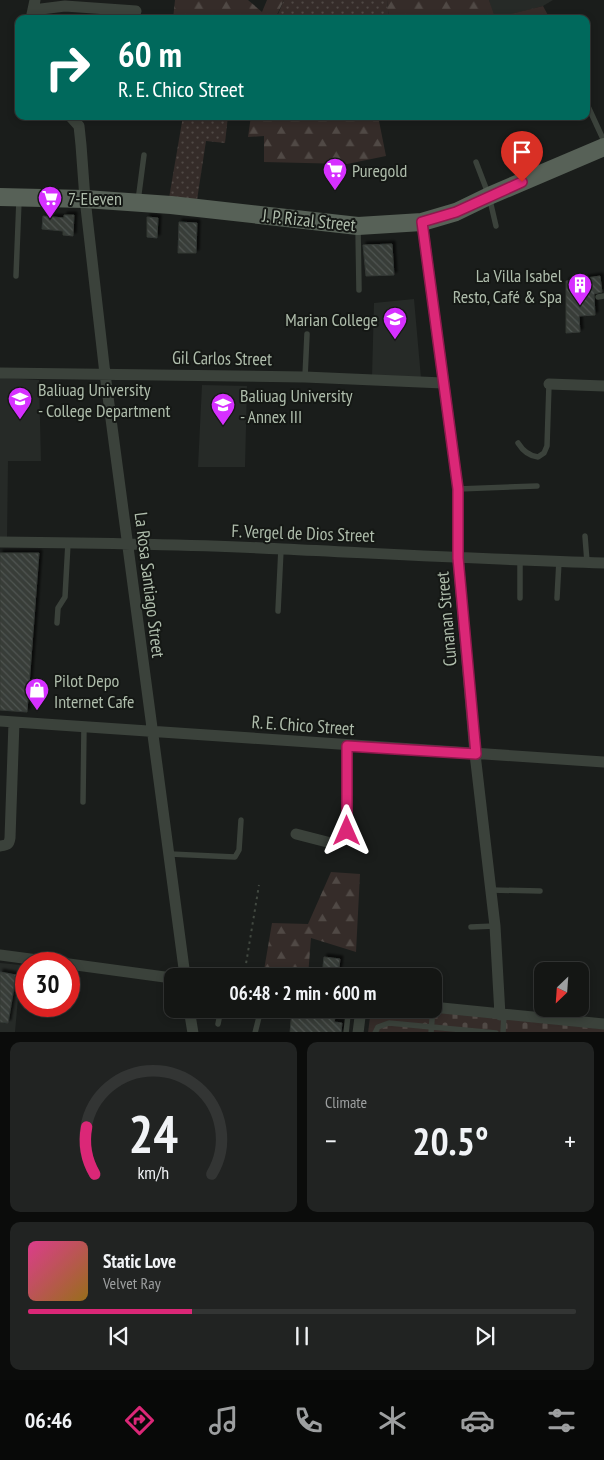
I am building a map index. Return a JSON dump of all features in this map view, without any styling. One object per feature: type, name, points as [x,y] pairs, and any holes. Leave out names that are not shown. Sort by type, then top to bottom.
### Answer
[{"type":"main road","name":"J. P. Rizal Street","points":[[0,197],[85,199],[137,203],[358,226],[422,222],[456,212],[604,147]]},
{"type":"street","points":[[33,10],[64,6],[136,11]]},
{"type":"street","name":"La Rosa Santiago Street","points":[[73,120],[78,126],[85,199],[127,544],[184,968]]},
{"type":"street","name":"Cunanan Street","points":[[422,222],[458,489],[458,558],[476,754],[495,926],[502,1015]]},
{"type":"street","name":"Gil Carlos Street","points":[[0,373],[304,377],[443,383]]},
{"type":"street","points":[[548,384],[604,386]]},
{"type":"street","name":"F. Vergel de Dios Street","points":[[0,542],[68,542],[281,549],[604,563]]},
{"type":"street","name":"R. E. Chico Street","points":[[0,721],[604,762]]},
{"type":"street","points":[[0,846],[9,843],[10,838],[14,722]]},
{"type":"street","points":[[296,834],[331,843],[342,839],[347,831],[347,746]]},
{"type":"street","points":[[0,955],[15,957]]},
{"type":"street","points":[[80,966],[164,977]]},
{"type":"street","points":[[442,1008],[604,1024]]},
{"type":"street","points":[[191,1018],[193,1032]]},
{"type":"street","points":[[358,1032],[360,1018]]},
{"type":"lane","points":[[590,111],[604,141]]},
{"type":"lane","points":[[137,203],[144,155]]},
{"type":"lane","points":[[476,162],[489,196],[496,226]]},
{"type":"lane","points":[[16,276],[19,197]]},
{"type":"lane","points":[[358,226],[359,290]]},
{"type":"lane","points":[[304,377],[307,334]]},
{"type":"lane","points":[[518,443],[522,449],[532,456],[538,457],[544,453],[547,446],[548,384]]},
{"type":"lane","points":[[458,489],[537,486]]},
{"type":"lane","points":[[585,536],[587,562]]},
{"type":"lane","points":[[57,623],[58,608],[65,597],[68,542]]},
{"type":"lane","points":[[278,611],[281,549]]},
{"type":"lane","points":[[520,560],[520,598]]},
{"type":"lane","points":[[557,598],[559,561]]},
{"type":"lane","points":[[83,802],[84,727]]},
{"type":"lane","points":[[170,854],[235,857],[239,850],[241,820]]},
{"type":"lane","points":[[491,890],[540,891]]},
{"type":"lane","points":[[471,927],[495,926]]},
{"type":"lane","points":[[502,1015],[503,1032]]},
{"type":"lane","points":[[218,1024],[219,1018]]},
{"type":"lane","points":[[255,1032],[259,1018]]},
{"type":"lane","points":[[346,1032],[348,1018]]},
{"type":"lane","points":[[375,1032],[378,1027],[389,1023],[432,1030],[496,1032]]},
{"type":"path","points":[[245,968],[259,885]]},
{"type":"shaded area","points":[[489,0],[553,0],[543,6],[509,15],[493,15]]},
{"type":"shaded area","name":"Marian College","points":[[414,299],[421,378],[372,377],[374,303]]},
{"type":"shaded area","name":"Baliuag University - College Department","points":[[0,378],[39,380],[41,461],[8,461],[7,540],[0,540]]},
{"type":"shaded area","name":"Baliuag University - Annex III","points":[[202,385],[247,386],[245,467],[198,467]]},
{"type":"shaded area","points":[[0,963],[15,964],[15,1032],[0,1032]]},
{"type":"green space","points":[[175,0],[248,0],[262,12],[267,0],[284,0],[277,15],[173,15]]},
{"type":"green space","points":[[284,0],[387,0],[389,15],[278,15]]},
{"type":"green space","points":[[387,0],[489,0],[494,15],[389,15]]},
{"type":"green space","points":[[543,6],[548,15],[507,15]]},
{"type":"green space","points":[[182,120],[228,120],[225,143],[206,141],[197,200],[169,198]]},
{"type":"green space","points":[[250,120],[379,120],[386,156],[347,164],[264,162],[264,136],[248,137]]},
{"type":"green space","points":[[331,872],[360,874],[356,952],[311,938],[309,968],[264,968],[272,923],[308,924]]},
{"type":"green space","points":[[442,1012],[604,1029],[604,1032],[368,1032],[370,1018],[442,1018]]},
{"type":"building","points":[[64,215],[74,215],[73,236],[63,235],[63,231],[42,229],[43,216],[64,218]]},
{"type":"building","points":[[147,217],[158,218],[157,238],[147,237]]},
{"type":"building","points":[[179,222],[197,223],[196,253],[178,253]]},
{"type":"building","points":[[392,244],[394,275],[366,276],[363,245]]},
{"type":"building","name":"La Villa Isabel Resto, Café & Spa","points":[[600,276],[602,292],[594,294],[595,315],[579,316],[580,332],[566,333],[566,281]]},
{"type":"building","points":[[0,553],[39,553],[27,712],[0,710]]},
{"type":"building","points":[[324,957],[340,959],[339,968],[323,968]]},
{"type":"building","points":[[0,972],[15,975],[15,981],[8,1023],[0,1022]]},
{"type":"building","points":[[291,1018],[335,1018],[334,1022],[342,1023],[341,1032],[290,1032]]},
{"type":"place","name":"Puregold","points":[[335,191]]},
{"type":"place","name":"7-Eleven","points":[[50,219]]},
{"type":"place","name":"La Villa Isabel Resto, Café & Spa","points":[[580,306]]},
{"type":"place","name":"Marian College","points":[[395,340]]},
{"type":"place","name":"Baliuag University - College Department","points":[[20,420]]},
{"type":"place","name":"Baliuag University - Annex III","points":[[223,426]]},
{"type":"place","name":"Pilot Depo Internet Cafe","points":[[37,711]]},
{"type":"route","points":[[347,831],[347,746],[476,754],[458,558],[458,489],[422,222],[456,212],[522,182]]}]
